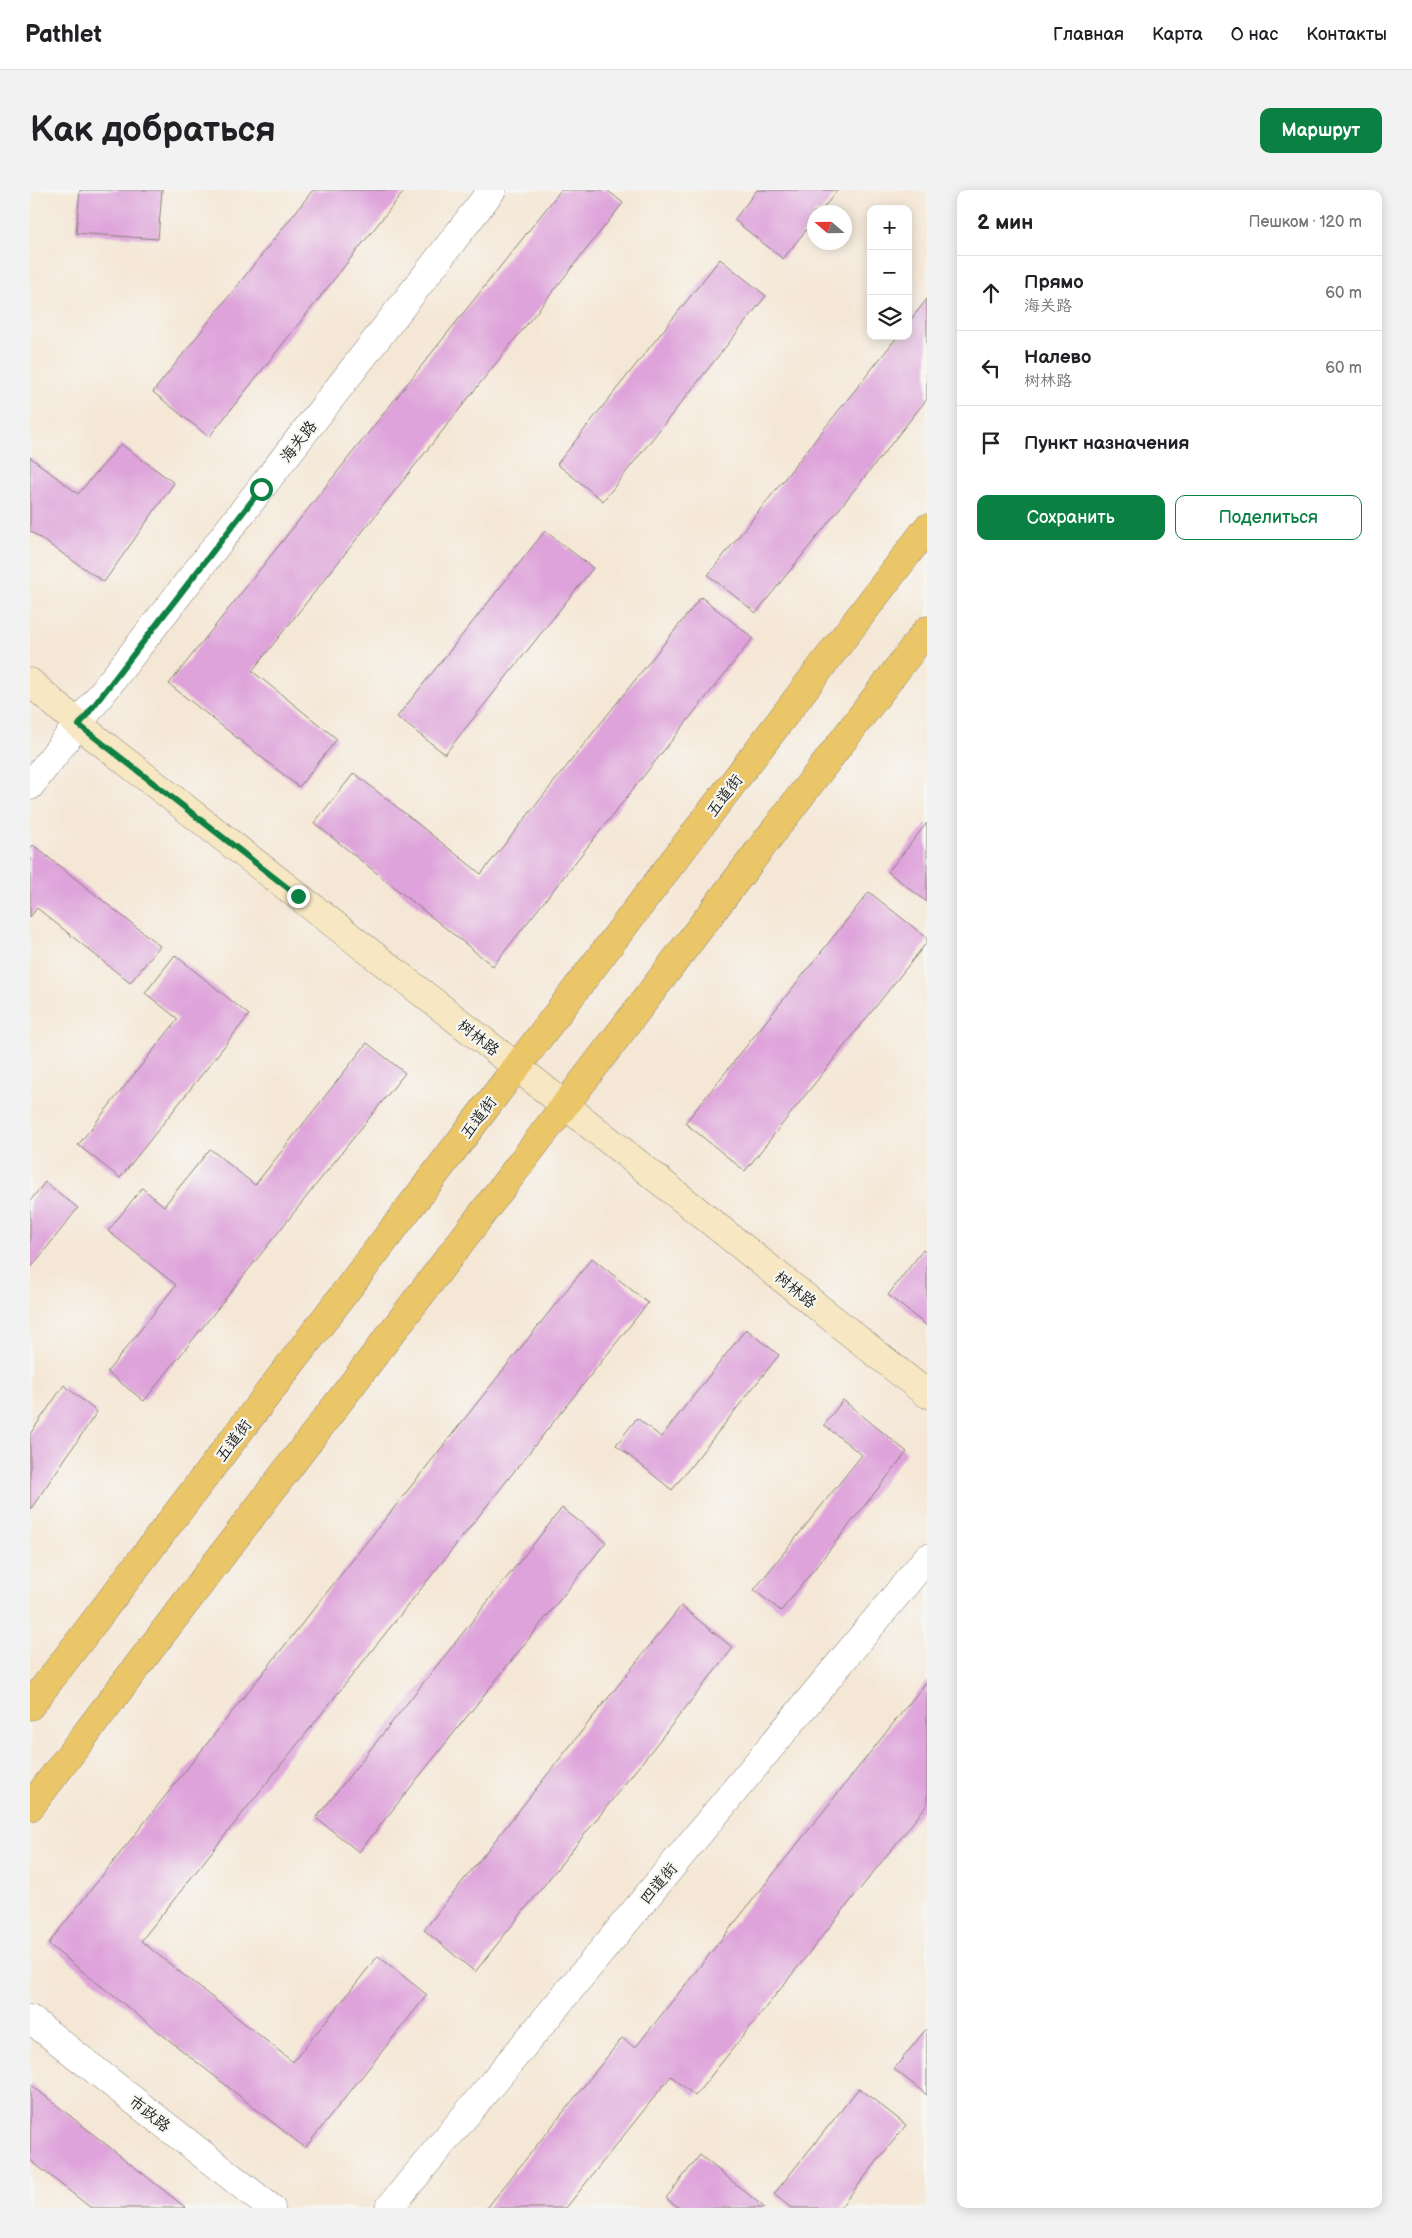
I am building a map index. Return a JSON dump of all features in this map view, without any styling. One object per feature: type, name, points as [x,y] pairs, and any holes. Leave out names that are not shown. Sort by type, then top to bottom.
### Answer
[{"type":"highway","name":"五道街","points":[[30,1706],[927,528]]},
{"type":"highway","points":[[30,1807],[927,630]]},
{"type":"main road","name":"树林路","points":[[30,682],[79,725],[566,1105],[927,1394]]},
{"type":"street","name":"海关路","points":[[30,786],[492,190]]},
{"type":"street","name":"四道街","points":[[389,2208],[927,1558]]},
{"type":"street","name":"市政路","points":[[30,2019],[271,2208]]},
{"type":"building","points":[[80,190],[162,190],[158,239],[76,233]]},
{"type":"building","points":[[313,190],[405,190],[209,437],[153,392]]},
{"type":"building","points":[[561,190],[607,190],[623,203],[252,671],[337,739],[299,787],[169,684]]},
{"type":"building","points":[[757,190],[838,190],[826,205],[807,205],[807,229],[783,259],[734,220]]},
{"type":"building","points":[[720,259],[766,296],[603,501],[557,464]]},
{"type":"building","points":[[927,299],[927,399],[756,613],[708,575],[895,340],[912,340],[912,318]]},
{"type":"building","points":[[121,444],[174,483],[104,582],[30,531],[30,457],[78,494]]},
{"type":"building","points":[[545,531],[593,568],[445,754],[397,717]]},
{"type":"building","points":[[701,597],[753,638],[493,966],[314,823],[354,773],[481,874]]},
{"type":"building","points":[[927,823],[927,902],[888,872]]},
{"type":"building","points":[[33,845],[160,946],[130,983],[37,908],[30,917],[30,849]]},
{"type":"building","points":[[869,892],[927,938],[927,942],[745,1171],[685,1123]]},
{"type":"building","points":[[175,955],[249,1015],[120,1178],[78,1145],[178,1019],[145,993]]},
{"type":"building","points":[[367,1043],[405,1073],[144,1401],[107,1372],[176,1285],[108,1231],[142,1188],[164,1206],[210,1149],[255,1185]]},
{"type":"building","points":[[45,1182],[78,1208],[30,1269],[30,1201]]},
{"type":"building","points":[[923,1250],[927,1253],[927,1326],[888,1295]]},
{"type":"building","points":[[592,1258],[648,1303],[141,1941],[293,2062],[378,1956],[427,1995],[305,2148],[48,1944]]},
{"type":"building","points":[[746,1329],[779,1355],[672,1490],[616,1445],[637,1418],[661,1437]]},
{"type":"building","points":[[64,1385],[97,1412],[30,1510],[30,1434]]},
{"type":"building","points":[[843,1400],[907,1452],[781,1611],[754,1590],[862,1455],[824,1425]]},
{"type":"building","points":[[562,1508],[606,1542],[359,1852],[316,1818]]},
{"type":"building","points":[[681,1606],[733,1648],[475,1972],[424,1930]]},
{"type":"building","points":[[927,1681],[927,1805],[695,2096],[671,2076],[566,2208],[487,2208],[622,2038],[635,2048]]},
{"type":"building","points":[[927,2028],[927,2095],[894,2069]]},
{"type":"building","points":[[30,2084],[186,2208],[91,2208],[30,2160]]},
{"type":"building","points":[[859,2088],[906,2125],[840,2208],[791,2208],[774,2194]]},
{"type":"building","points":[[700,2155],[765,2208],[679,2208],[666,2198]]},
{"type":"route","points":[[261,489],[79,725],[298,896]]}]
